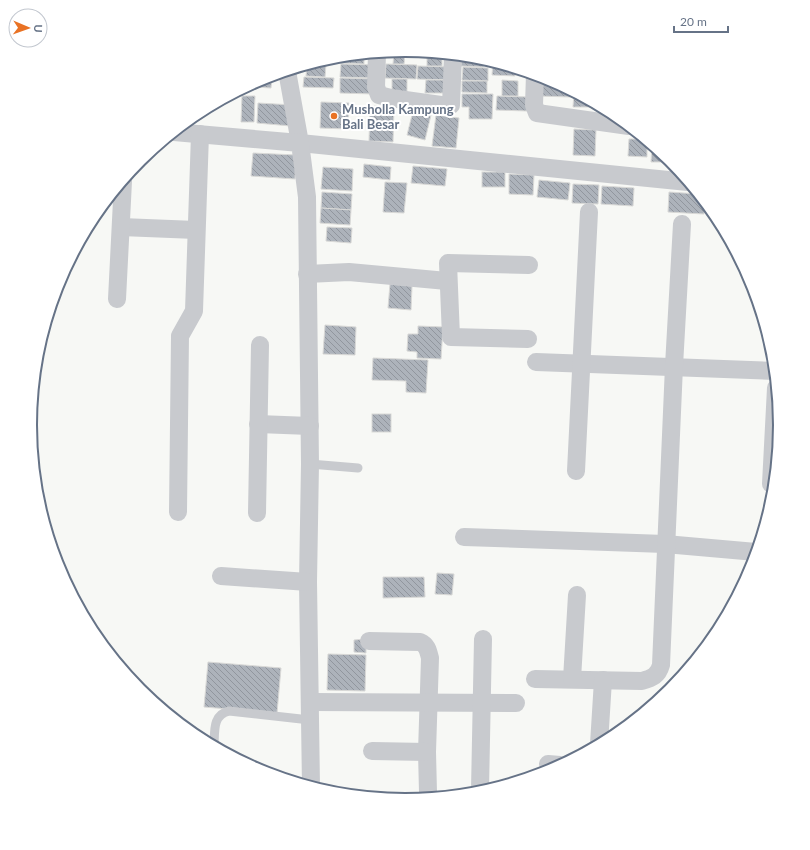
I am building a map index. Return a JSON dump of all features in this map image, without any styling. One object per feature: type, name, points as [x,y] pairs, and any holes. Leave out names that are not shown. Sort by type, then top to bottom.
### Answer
[{"type":"street","points":[[377,58],[376,87],[379,95],[450,106],[453,60]]},
{"type":"street","points":[[288,77],[300,143],[307,198],[310,426],[308,582],[311,702],[311,780]]},
{"type":"street","points":[[534,81],[534,105],[537,113],[604,116]]},
{"type":"street","points":[[182,133],[681,181]]},
{"type":"street","points":[[178,512],[180,336],[194,310],[200,134]]},
{"type":"street","points":[[117,299],[122,190]]},
{"type":"street","points":[[576,471],[589,212]]},
{"type":"street","points":[[535,679],[642,681],[652,678],[658,673],[661,665],[665,544],[682,224]]},
{"type":"street","points":[[120,226],[196,230]]},
{"type":"street","points":[[528,339],[451,337],[448,262],[529,265]]},
{"type":"street","points":[[307,274],[349,272],[448,281]]},
{"type":"street","points":[[257,513],[260,345]]},
{"type":"street","points":[[536,362],[582,365],[674,366],[769,371]]},
{"type":"street","points":[[258,424],[310,426]]},
{"type":"street","points":[[464,538],[665,544],[750,551]]},
{"type":"street","points":[[221,576],[308,582]]},
{"type":"street","points":[[572,679],[577,595]]},
{"type":"street","points":[[480,785],[483,639]]},
{"type":"street","points":[[369,641],[420,642],[425,644],[430,658],[430,701],[427,752],[428,792]]},
{"type":"street","points":[[599,737],[603,680]]},
{"type":"street","points":[[311,702],[430,701],[516,703]]},
{"type":"street","points":[[372,751],[427,752]]},
{"type":"lane","points":[[310,464],[358,468]]},
{"type":"lane","points":[[214,740],[216,721],[218,716],[223,713],[229,712],[310,720]]},
{"type":"building","points":[[394,57],[405,57],[404,64],[393,64]]},
{"type":"building","points":[[427,58],[442,59],[442,66],[427,66]]},
{"type":"building","points":[[364,59],[364,64],[341,63],[357,60]]},
{"type":"building","points":[[461,61],[483,66],[483,67],[461,66]]},
{"type":"building","points":[[341,64],[376,65],[375,78],[340,77]]},
{"type":"building","points":[[386,64],[417,65],[416,79],[385,78]]},
{"type":"building","points":[[326,66],[325,77],[306,76],[306,71]]},
{"type":"building","points":[[418,66],[450,67],[450,80],[417,79]]},
{"type":"building","points":[[463,67],[488,68],[488,81],[462,80]]},
{"type":"building","points":[[493,68],[515,75],[515,76],[492,75]]},
{"type":"building","points":[[304,77],[334,78],[333,88],[303,87]]},
{"type":"building","points":[[340,78],[375,79],[374,94],[340,93]]},
{"type":"building","points":[[392,79],[407,79],[407,95],[392,94]]},
{"type":"building","points":[[426,80],[450,80],[450,93],[425,93]]},
{"type":"building","points":[[502,80],[518,81],[518,96],[502,96]]},
{"type":"building","points":[[462,81],[487,81],[487,93],[462,92]]},
{"type":"building","points":[[271,82],[271,88],[259,87]]},
{"type":"building","points":[[541,83],[570,97],[540,96]]},
{"type":"building","points":[[462,94],[493,94],[492,119],[469,119],[469,107],[462,107]]},
{"type":"building","points":[[242,96],[255,96],[254,122],[241,122]]},
{"type":"building","points":[[497,96],[528,97],[527,111],[496,110]]},
{"type":"building","points":[[574,98],[591,107],[573,107]]},
{"type":"building","name":"Musholla Kampung Bali Besar","points":[[321,102],[349,103],[348,129],[320,128]]},
{"type":"building","points":[[258,103],[293,105],[291,126],[257,123]]},
{"type":"building","points":[[370,106],[394,107],[393,142],[369,141]]},
{"type":"building","points":[[413,111],[431,115],[425,140],[407,135]]},
{"type":"building","points":[[436,115],[459,118],[456,148],[432,146]]},
{"type":"building","points":[[574,129],[596,130],[595,156],[573,155]]},
{"type":"building","points":[[629,139],[637,139],[647,147],[647,157],[628,156]]},
{"type":"building","points":[[652,152],[662,162],[651,162]]},
{"type":"building","points":[[253,153],[296,155],[295,179],[251,176]]},
{"type":"building","points":[[364,164],[391,167],[390,180],[363,177]]},
{"type":"building","points":[[413,166],[447,169],[445,186],[411,183]]},
{"type":"building","points":[[323,167],[353,169],[352,191],[321,189]]},
{"type":"building","points":[[482,172],[505,172],[505,187],[482,187]]},
{"type":"building","points":[[509,174],[534,175],[533,195],[509,194]]},
{"type":"building","points":[[539,180],[570,183],[568,200],[537,197]]},
{"type":"building","points":[[385,182],[407,183],[404,213],[383,212]]},
{"type":"building","points":[[573,184],[599,185],[598,204],[572,203]]},
{"type":"building","points":[[602,186],[634,188],[633,206],[601,204]]},
{"type":"building","points":[[322,192],[352,194],[351,210],[321,208]]},
{"type":"building","points":[[669,192],[691,194],[704,211],[704,214],[668,212]]},
{"type":"building","points":[[321,208],[351,210],[350,225],[320,223]]},
{"type":"building","points":[[327,227],[352,228],[351,243],[326,241]]},
{"type":"building","points":[[390,284],[412,286],[411,310],[388,308]]},
{"type":"building","points":[[325,325],[356,327],[355,355],[323,354]]},
{"type":"building","points":[[418,326],[443,327],[441,359],[417,358],[417,352],[407,351],[408,334],[418,334]]},
{"type":"building","points":[[373,358],[428,360],[426,393],[406,392],[406,381],[372,380]]},
{"type":"building","points":[[372,414],[391,414],[391,432],[372,432]]},
{"type":"building","points":[[437,573],[454,574],[452,595],[435,594]]},
{"type":"building","points":[[383,577],[424,577],[425,597],[383,598]]},
{"type":"building","points":[[366,639],[366,653],[354,652],[354,640]]},
{"type":"building","points":[[328,654],[366,655],[365,691],[327,690]]},
{"type":"building","points":[[208,662],[281,668],[277,713],[204,707]]},
{"type":"place","name":"Musholla Kampung Bali Besar","points":[[334,116]]}]
